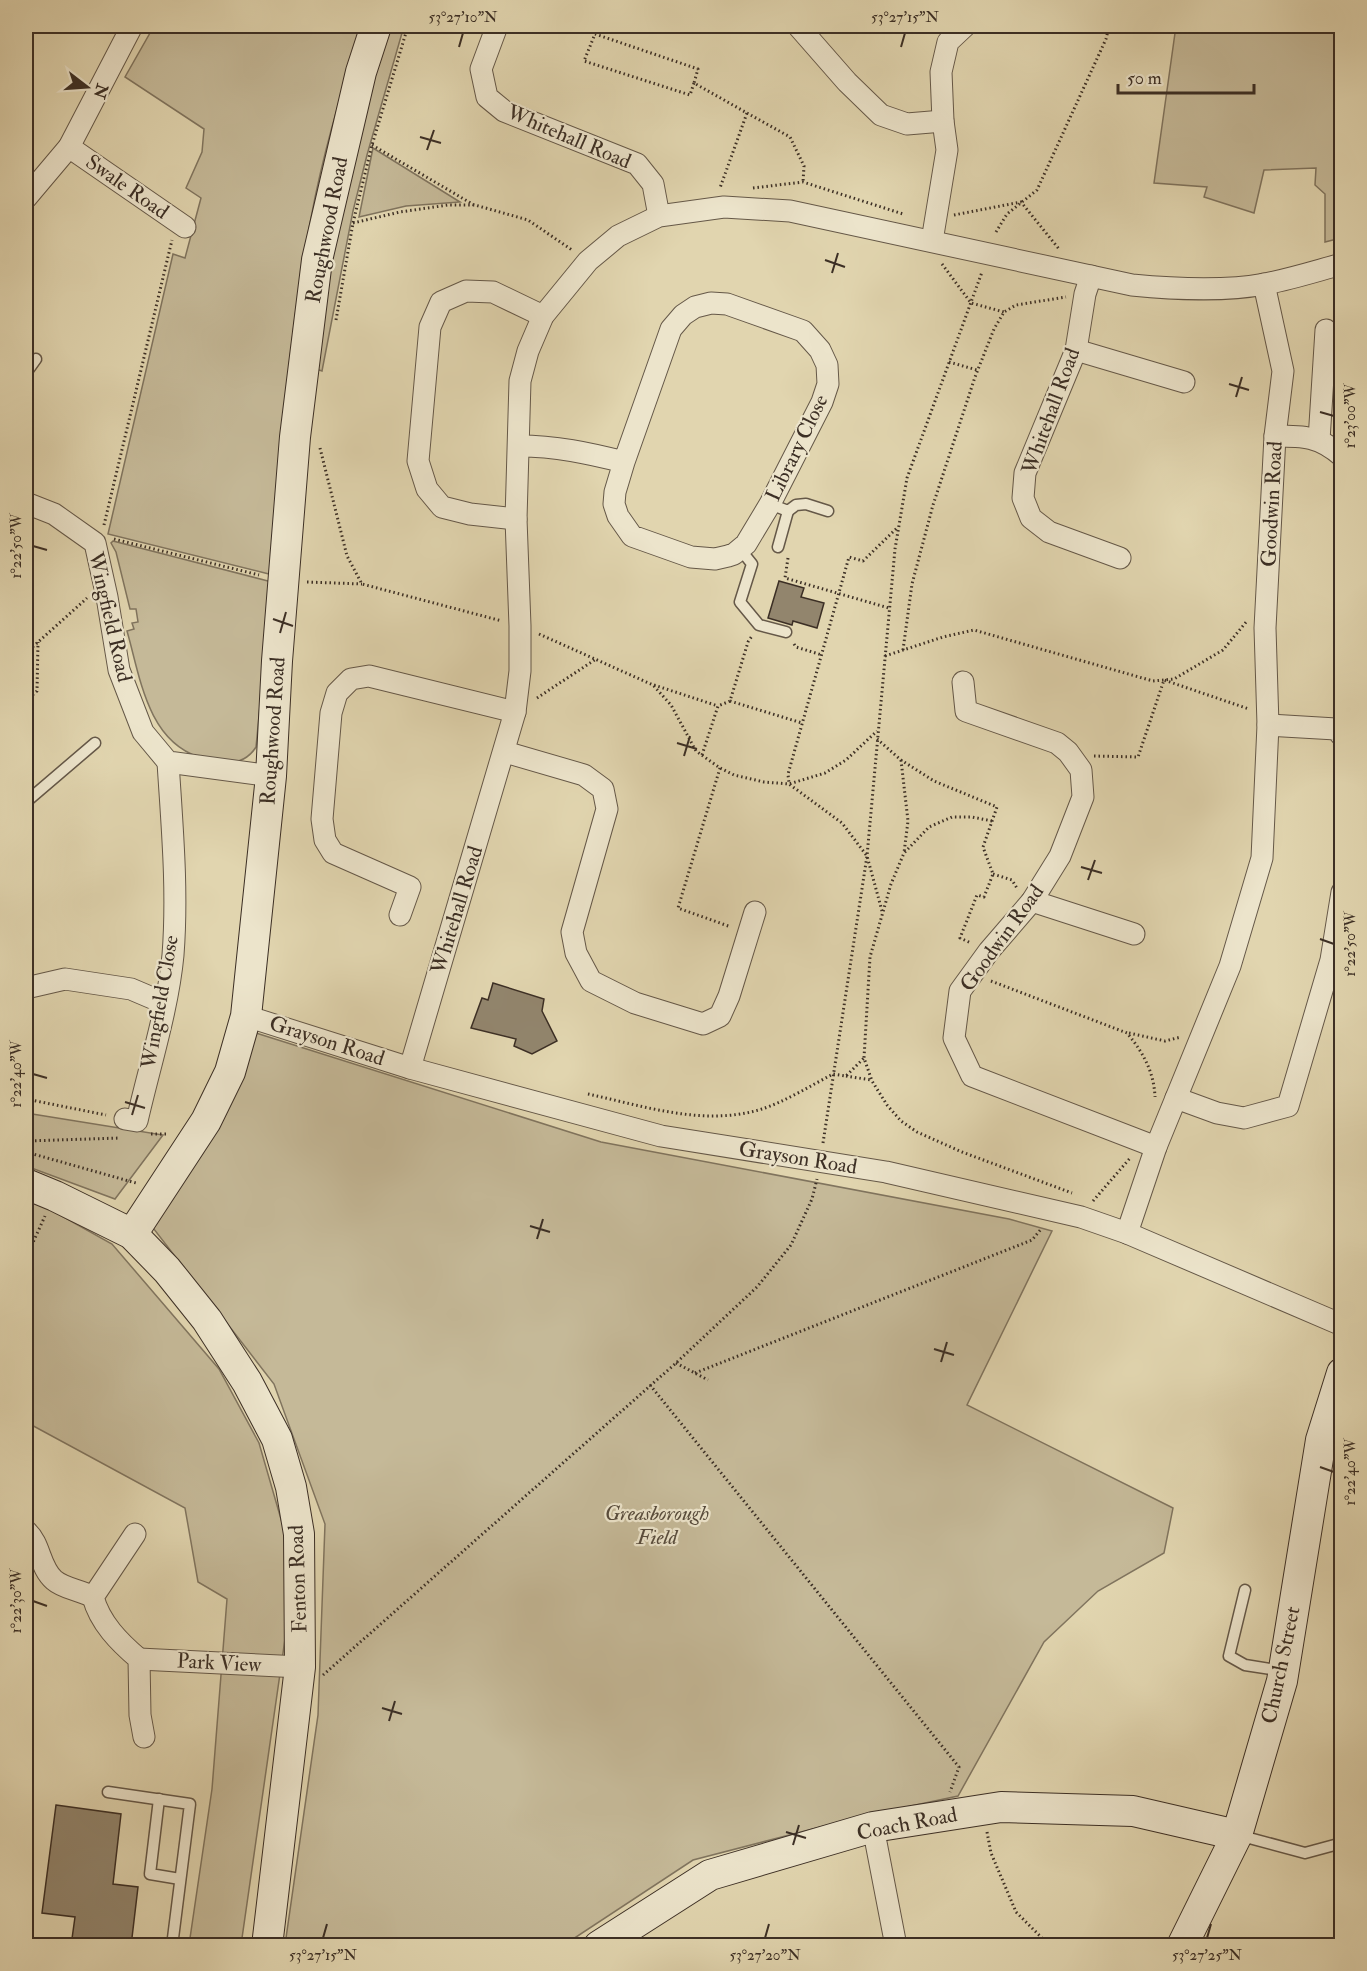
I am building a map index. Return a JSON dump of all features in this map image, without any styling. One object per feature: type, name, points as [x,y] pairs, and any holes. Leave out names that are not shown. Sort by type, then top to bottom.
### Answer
[{"type":"street","points":[[26,198],[69,147],[132,26]]},
{"type":"street","name":"Roughwood Road","points":[[132,1234],[206,1121],[230,1072],[246,1016],[270,776],[295,437],[317,260],[362,72],[376,26]]},
{"type":"street","name":"Whitehall Road","points":[[497,26],[481,69],[487,97],[504,111],[637,164],[653,184],[659,216]]},
{"type":"street","points":[[798,26],[847,82],[881,115],[907,124],[943,121]]},
{"type":"street","points":[[932,241],[947,150],[940,72],[948,42],[965,26]]},
{"type":"street","name":"Swale Road","points":[[69,147],[178,233]]},
{"type":"street","name":"Whitehall Road","points":[[410,1068],[515,712],[520,671],[516,519],[519,446],[517,412],[520,381],[528,351],[543,316],[588,261],[618,236],[659,216],[724,207],[790,211],[932,241],[1061,270],[1088,285],[1212,288],[1264,284],[1341,264]]},
{"type":"street","name":"Goodwin Road","points":[[1127,1233],[1150,1145],[1166,1099],[1206,1026],[1230,966],[1262,858],[1268,721],[1266,604],[1275,436],[1283,371],[1264,284]]},
{"type":"street","name":"Whitehall Road","points":[[1088,285],[1076,350],[1025,472],[1023,498],[1032,518],[1049,532],[1120,558]]},
{"type":"street","points":[[516,519],[470,514],[442,507],[428,489],[418,461],[430,327],[441,302],[466,291],[493,292],[543,316]]},
{"type":"street","name":"Library Close","points":[[711,303],[727,304],[803,331],[820,350],[826,365],[828,384],[779,508],[743,547],[728,556],[701,559],[641,541],[632,536],[618,516],[614,504],[615,492],[671,328],[683,315],[695,307],[711,303]]},
{"type":"street","points":[[1318,440],[1326,330]]},
{"type":"street","points":[[1076,350],[1184,382]]},
{"type":"street","points":[[1275,436],[1307,436],[1331,447],[1341,456]]},
{"type":"street","points":[[519,446],[548,446],[576,450],[624,462]]},
{"type":"street","name":"Wingfield Road","points":[[26,503],[54,514],[98,540],[119,670],[142,732],[168,762]]},
{"type":"street","points":[[399,915],[410,887],[333,853],[325,840],[322,819],[331,713],[337,693],[351,679],[369,676],[515,712]]},
{"type":"street","points":[[963,682],[966,711],[1057,743],[1071,756]]},
{"type":"street","points":[[1268,721],[1336,729],[1341,736]]},
{"type":"street","points":[[505,752],[584,775],[603,789],[607,808],[572,932],[576,954],[591,981],[635,1003],[703,1024],[720,1016],[729,996],[755,912]]},
{"type":"street","name":"Goodwin Road","points":[[1071,756],[1081,770],[1083,797],[1060,856],[1032,901],[989,951],[960,991],[954,1038],[972,1076],[1150,1145]]},
{"type":"street","points":[[168,762],[270,776]]},
{"type":"street","name":"Wingfield Close","points":[[132,1126],[164,1003],[173,956],[175,861],[168,762]]},
{"type":"street","points":[[1166,1099],[1244,1118],[1288,1106],[1331,960],[1341,892]]},
{"type":"street","points":[[1032,901],[1134,934]]},
{"type":"street","points":[[26,988],[65,979],[131,989],[164,1003]]},
{"type":"street","name":"Grayson Road","points":[[246,1016],[410,1068],[661,1136],[886,1172],[1057,1211],[1127,1233],[1341,1325]]},
{"type":"street","name":"Fenton Road","points":[[26,1184],[132,1234],[167,1270],[207,1320],[247,1382],[277,1439],[291,1487],[299,1534],[311,1671],[267,1946]]},
{"type":"street","name":"Church Street","points":[[1182,1946],[1237,1835],[1283,1671],[1321,1440],[1341,1372]]},
{"type":"street","points":[[26,1531],[31,1536],[45,1569],[54,1581],[93,1597],[97,1611],[106,1624],[122,1645],[139,1659],[134,1717],[144,1737]]},
{"type":"street","points":[[93,1597],[135,1534]]},
{"type":"street","name":"Park View","points":[[139,1659],[311,1671]]},
{"type":"street","name":"Coach Road","points":[[599,1946],[710,1875],[873,1827],[1000,1807],[1133,1811],[1237,1835]]},
{"type":"street","points":[[873,1827],[896,1946]]},
{"type":"lane","points":[[26,373],[36,359]]},
{"type":"lane","points":[[778,547],[779,508],[806,504],[828,511]]},
{"type":"lane","points":[[743,547],[752,564],[740,602],[759,625],[786,632]]},
{"type":"lane","points":[[26,802],[95,743]]},
{"type":"lane","points":[[1245,1590],[1229,1656],[1245,1665],[1283,1671]]},
{"type":"lane","points":[[108,1792],[190,1804],[172,1946]]},
{"type":"lane","points":[[159,1799],[150,1874],[180,1879]]},
{"type":"lane","points":[[1237,1835],[1305,1853],[1341,1843]]},
{"type":"path","points":[[996,232],[1007,214],[1037,190],[1106,39],[1109,26]]},
{"type":"path","points":[[595,34],[698,69],[694,83],[690,95],[584,61],[595,34]]},
{"type":"path","points":[[694,83],[790,137],[804,166],[803,182]]},
{"type":"path","points":[[729,190],[719,192],[747,113]]},
{"type":"path","points":[[372,145],[475,205],[528,220],[588,261]]},
{"type":"path","points":[[750,188],[803,182],[906,215],[937,218],[1021,202]]},
{"type":"path","points":[[1021,202],[1065,255],[1061,270]]},
{"type":"path","points":[[353,223],[400,212],[448,205],[475,205]]},
{"type":"path","points":[[178,233],[98,540],[284,581],[362,584]]},
{"type":"path","points":[[932,241],[939,261],[971,303],[1004,312]]},
{"type":"path","points":[[311,1671],[676,1363],[757,1287],[790,1245],[812,1199],[820,1161],[867,856],[894,549],[907,478],[983,270]]},
{"type":"path","points":[[903,650],[912,584],[933,505],[994,329],[1004,312],[1016,305],[1088,285]]},
{"type":"path","points":[[949,362],[978,370]]},
{"type":"path","points":[[882,913],[867,856],[842,823],[789,784],[788,774],[849,557],[863,561],[899,526]]},
{"type":"path","points":[[743,547],[789,558],[785,578],[889,608]]},
{"type":"path","points":[[26,654],[103,582]]},
{"type":"path","points":[[885,656],[943,637],[974,630],[1153,681],[1174,680],[1223,650],[1243,623],[1266,604]]},
{"type":"path","points":[[730,701],[748,642],[759,625]]},
{"type":"path","points":[[786,632],[796,647],[822,655]]},
{"type":"path","points":[[26,701],[37,691],[38,642]]},
{"type":"path","points":[[515,712],[596,660]]},
{"type":"path","points":[[1164,680],[1268,721]]},
{"type":"path","points":[[1071,756],[1138,757],[1164,680]]},
{"type":"path","points":[[653,685],[718,706],[730,701],[802,723]]},
{"type":"path","points":[[702,755],[718,706]]},
{"type":"path","points":[[877,739],[901,760],[934,781],[996,807],[983,847],[993,874],[984,897],[977,895],[960,938],[989,951]]},
{"type":"path","points":[[901,760],[908,822],[904,853]]},
{"type":"path","points":[[720,768],[678,908],[748,933]]},
{"type":"path","points":[[993,874],[1012,880],[1016,888],[1032,901]]},
{"type":"path","points":[[972,974],[1128,1033],[1165,1041],[1206,1026]]},
{"type":"path","points":[[1128,1033],[1140,1048],[1166,1099]]},
{"type":"path","points":[[846,1076],[864,1058]]},
{"type":"path","points":[[586,1094],[676,1114],[722,1116],[762,1108],[833,1074],[872,1081]]},
{"type":"path","points":[[26,1100],[132,1126],[144,1134],[170,1134],[190,1147]]},
{"type":"path","points":[[26,1141],[132,1126]]},
{"type":"path","points":[[1093,1201],[1150,1145]]},
{"type":"path","points":[[26,1152],[137,1183],[158,1196]]},
{"type":"path","points":[[66,1172],[69,1164]]},
{"type":"path","points":[[26,1256],[47,1211]]},
{"type":"path","points":[[695,1373],[1032,1240],[1057,1211]]},
{"type":"path","points":[[676,1363],[708,1380]]},
{"type":"path","points":[[650,1385],[959,1767],[950,1791],[973,1811],[1016,1912],[1050,1946]]},
{"type":"green space","points":[[154,26],[363,26],[327,145],[303,262],[286,396],[273,575],[108,534],[173,254],[185,258],[201,198],[186,188],[202,152],[204,129],[125,77]]},
{"type":"green space","points":[[391,26],[404,26],[353,211],[322,371],[316,369],[336,235],[371,89]]},
{"type":"green space","points":[[1176,26],[1341,26],[1341,238],[1325,242],[1325,194],[1315,185],[1316,168],[1264,170],[1254,213],[1204,197],[1207,187],[1154,183]]},
{"type":"green space","points":[[373,148],[460,202],[406,206],[359,217]]},
{"type":"green space","points":[[113,541],[272,582],[256,747],[245,758],[237,762],[226,763],[199,757],[182,749],[157,722],[142,686],[127,631],[134,629],[132,623],[138,622],[136,609],[130,609],[116,552],[111,543]]},
{"type":"green space","name":"Greasborough Field","points":[[256,1033],[601,1142],[1009,1219],[1052,1231],[967,1405],[1173,1508],[1164,1553],[1098,1591],[1044,1642],[958,1796],[859,1817],[693,1860],[564,1945],[285,1945],[318,1715],[325,1524],[274,1384],[150,1224]]},
{"type":"green space","points":[[26,1113],[163,1135],[115,1199],[26,1166]]},
{"type":"green space","points":[[26,1196],[112,1244],[219,1369],[259,1443],[285,1533],[286,1632],[241,1945],[189,1945],[212,1789],[227,1599],[198,1582],[185,1508],[26,1422]]},
{"type":"building","points":[[779,581],[804,588],[801,597],[824,603],[817,628],[793,621],[792,625],[768,618]]},
{"type":"building","points":[[493,983],[544,999],[542,1011],[557,1041],[532,1054],[514,1046],[516,1039],[471,1028],[482,998],[488,1000]]},
{"type":"building","points":[[56,1805],[121,1814],[113,1884],[138,1887],[131,1946],[71,1946],[75,1917],[42,1913]]}]
